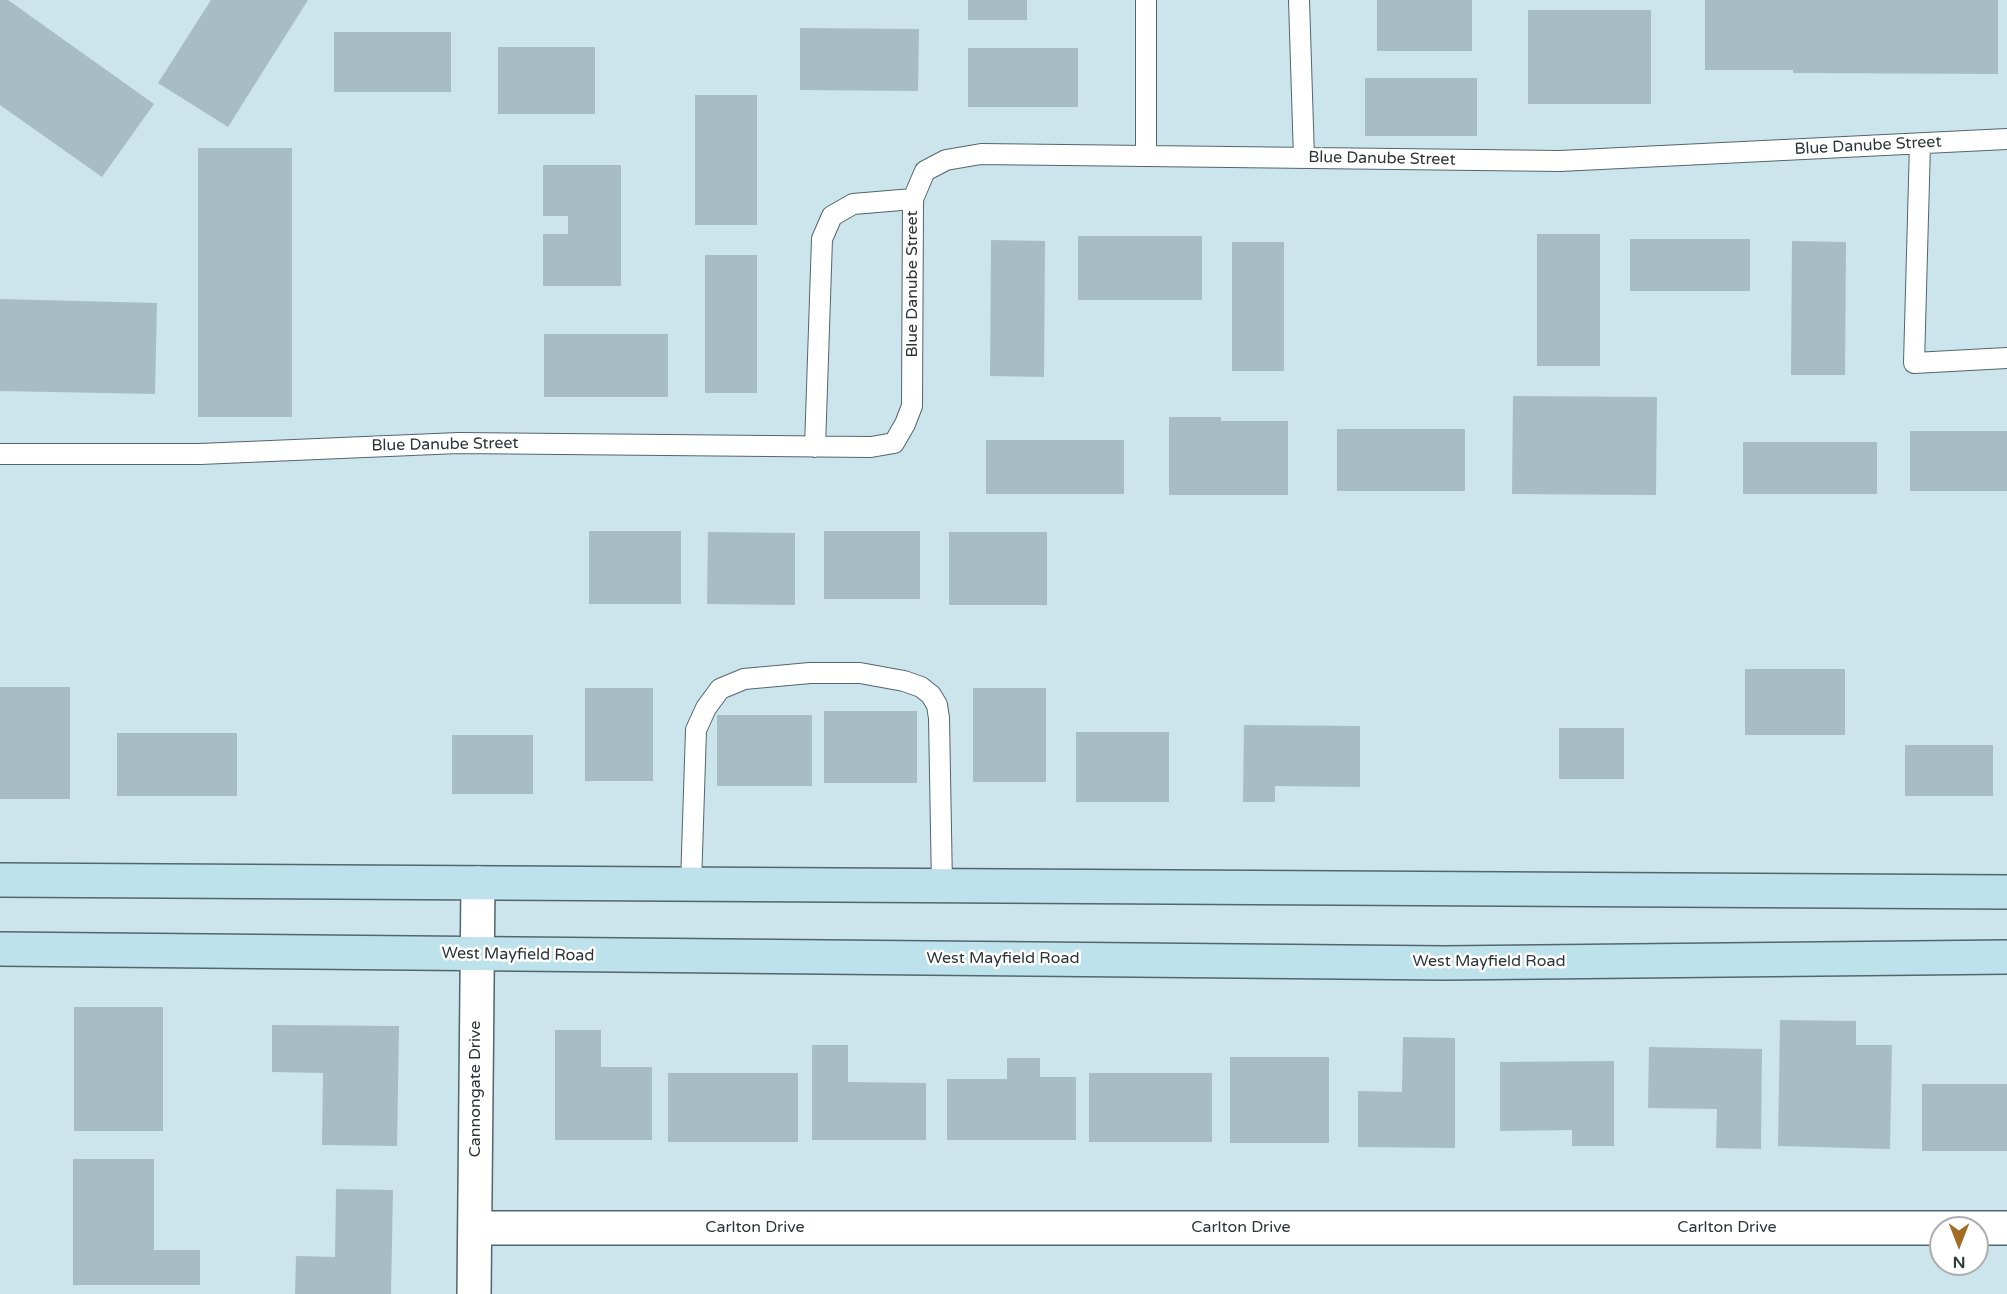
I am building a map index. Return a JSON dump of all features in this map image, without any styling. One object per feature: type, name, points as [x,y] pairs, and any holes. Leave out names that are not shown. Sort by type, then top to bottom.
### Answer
[{"type":"main road","points":[[0,880],[2007,892]]},
{"type":"main road","name":"West Mayfield Road","points":[[0,949],[1445,963],[2007,957]]},
{"type":"street","name":"Cannongate Drive","points":[[474,1294],[478,883]]},
{"type":"street","name":"Carlton Drive","points":[[475,1228],[2007,1228]]},
{"type":"lane","points":[[1146,0],[1146,156]]},
{"type":"lane","points":[[1299,0],[1304,158]]},
{"type":"lane","name":"Blue Danube Street","points":[[0,454],[200,454],[459,443],[871,447],[894,442],[912,406],[913,199],[925,171],[946,160],[981,154],[1560,161],[2007,139]]},
{"type":"lane","points":[[1920,144],[1914,363],[2007,358]]},
{"type":"lane","points":[[815,447],[822,239],[832,216],[853,204],[913,199]]},
{"type":"lane","points":[[691,884],[696,730],[706,708],[720,689],[744,679],[810,673],[860,673],[904,681],[921,687],[931,695],[937,705],[942,886]]},
{"type":"building","points":[[0,0],[8,0],[154,104],[102,177],[0,105]]},
{"type":"building","points":[[211,0],[308,0],[228,127],[158,83]]},
{"type":"building","points":[[968,0],[1027,0],[1027,20],[968,20]]},
{"type":"building","points":[[1377,0],[1472,0],[1472,51],[1377,51]]},
{"type":"building","points":[[1705,0],[1998,0],[1998,74],[1705,70]]},
{"type":"building","points":[[1528,10],[1651,10],[1651,104],[1528,104]]},
{"type":"building","points":[[800,28],[919,29],[918,91],[800,90]]},
{"type":"building","points":[[334,32],[451,32],[451,92],[334,92]]},
{"type":"building","points":[[498,47],[595,47],[595,114],[498,114]]},
{"type":"building","points":[[968,48],[1078,48],[1078,107],[968,107]]},
{"type":"building","points":[[1365,78],[1477,78],[1477,136],[1365,136]]},
{"type":"building","points":[[695,95],[757,95],[757,225],[695,225]]},
{"type":"building","points":[[198,148],[292,148],[292,417],[198,417]]},
{"type":"building","points":[[543,165],[621,165],[621,286],[543,286],[543,234],[568,234],[568,216],[543,216]]},
{"type":"building","points":[[1537,234],[1600,234],[1600,366],[1537,366]]},
{"type":"building","points":[[1078,236],[1202,236],[1202,300],[1078,300]]},
{"type":"building","points":[[1630,239],[1750,239],[1750,291],[1630,291]]},
{"type":"building","points":[[991,240],[1045,241],[1044,377],[990,376]]},
{"type":"building","points":[[1792,241],[1846,242],[1845,375],[1791,375]]},
{"type":"building","points":[[1232,242],[1284,242],[1284,371],[1232,371]]},
{"type":"building","points":[[705,255],[757,255],[757,393],[705,393]]},
{"type":"building","points":[[0,299],[157,303],[155,394],[0,391]]},
{"type":"building","points":[[544,334],[668,334],[668,397],[544,397]]},
{"type":"building","points":[[1513,396],[1657,397],[1656,495],[1512,494]]},
{"type":"building","points":[[1169,417],[1221,417],[1221,421],[1288,421],[1288,495],[1169,495]]},
{"type":"building","points":[[1337,429],[1465,429],[1465,491],[1337,491]]},
{"type":"building","points":[[1910,431],[2007,431],[2007,491],[1910,491]]},
{"type":"building","points":[[986,440],[1124,440],[1124,494],[986,494]]},
{"type":"building","points":[[1743,442],[1877,442],[1877,494],[1743,494]]},
{"type":"building","points":[[589,531],[681,531],[681,604],[589,604]]},
{"type":"building","points":[[824,531],[920,531],[920,599],[824,599]]},
{"type":"building","points":[[708,532],[795,533],[795,605],[707,604]]},
{"type":"building","points":[[949,532],[1047,532],[1047,605],[949,605]]},
{"type":"building","points":[[1745,669],[1845,669],[1845,735],[1745,735]]},
{"type":"building","points":[[0,687],[70,687],[70,799],[0,799]]},
{"type":"building","points":[[585,688],[653,688],[653,781],[585,781]]},
{"type":"building","points":[[973,688],[1046,688],[1046,782],[973,782]]},
{"type":"building","points":[[824,711],[917,711],[917,783],[824,783]]},
{"type":"building","points":[[717,715],[812,715],[812,786],[717,786]]},
{"type":"building","points":[[1244,725],[1360,726],[1360,787],[1275,786],[1275,802],[1243,802]]},
{"type":"building","points":[[1559,728],[1624,728],[1624,779],[1559,779]]},
{"type":"building","points":[[1076,732],[1169,732],[1169,802],[1076,802]]},
{"type":"building","points":[[117,733],[237,733],[237,796],[117,796]]},
{"type":"building","points":[[452,735],[533,735],[533,794],[452,794]]},
{"type":"building","points":[[1905,745],[1993,745],[1993,796],[1905,796]]},
{"type":"building","points":[[74,1007],[163,1007],[163,1131],[74,1131]]},
{"type":"building","points":[[1780,1020],[1856,1021],[1856,1045],[1892,1045],[1890,1149],[1778,1146]]},
{"type":"building","points":[[272,1025],[399,1026],[397,1146],[322,1145],[323,1073],[272,1072]]},
{"type":"building","points":[[555,1030],[601,1030],[601,1067],[652,1067],[652,1140],[555,1140]]},
{"type":"building","points":[[1403,1037],[1455,1038],[1455,1148],[1358,1147],[1358,1091],[1402,1092]]},
{"type":"building","points":[[812,1045],[848,1045],[848,1082],[926,1083],[926,1140],[812,1140]]},
{"type":"building","points":[[1649,1047],[1762,1049],[1761,1149],[1716,1148],[1717,1109],[1648,1108]]},
{"type":"building","points":[[1230,1057],[1329,1057],[1329,1143],[1230,1143]]},
{"type":"building","points":[[1007,1058],[1040,1058],[1040,1077],[1076,1077],[1076,1140],[947,1140],[947,1079],[1007,1079]]},
{"type":"building","points":[[1614,1061],[1614,1146],[1572,1146],[1572,1130],[1500,1131],[1500,1062]]},
{"type":"building","points":[[668,1073],[798,1073],[798,1142],[668,1142]]},
{"type":"building","points":[[1089,1073],[1212,1073],[1212,1142],[1089,1142]]},
{"type":"building","points":[[1922,1084],[2007,1084],[2007,1151],[1922,1151]]},
{"type":"building","points":[[73,1159],[154,1159],[154,1250],[200,1250],[200,1285],[73,1285]]},
{"type":"building","points":[[336,1189],[393,1190],[391,1294],[295,1294],[296,1256],[335,1257]]}]
